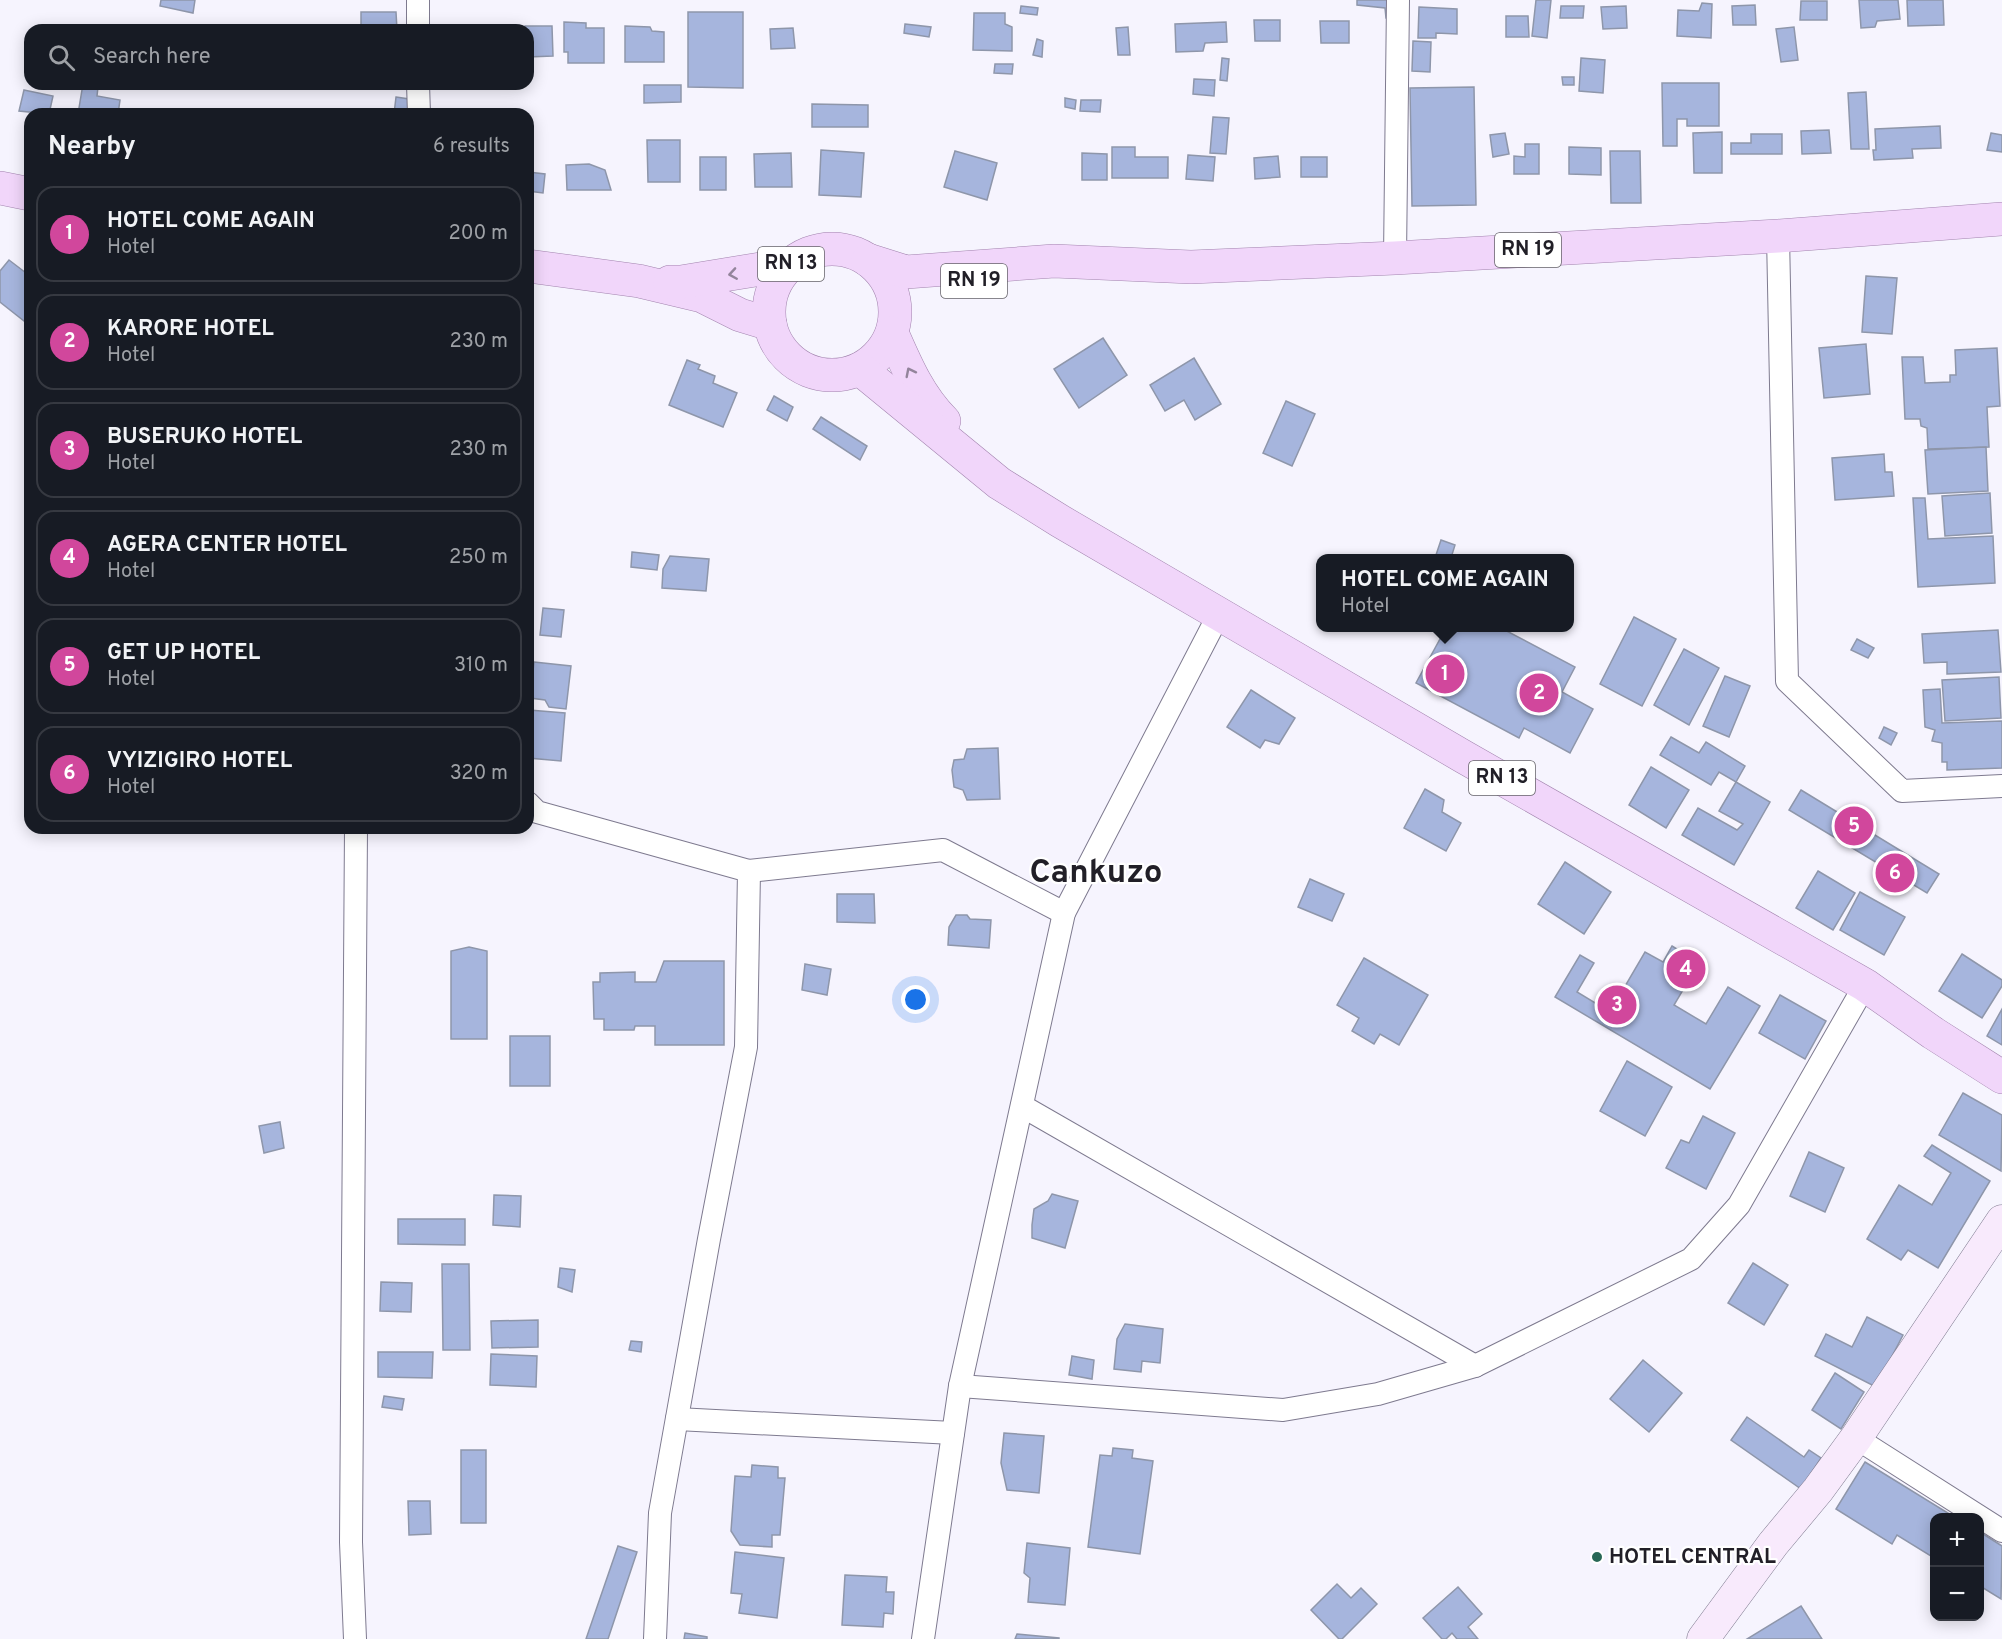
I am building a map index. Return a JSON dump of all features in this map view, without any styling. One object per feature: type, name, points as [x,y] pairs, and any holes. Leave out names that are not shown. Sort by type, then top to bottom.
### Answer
[{"type":"main road","points":[[0,188],[24,193]]},
{"type":"main road","name":"RN 19","points":[[868,260],[906,272],[1054,261],[1191,267],[1778,236],[2002,219]]},
{"type":"main road","name":"RN 13","points":[[837,249],[853,252],[868,260],[880,271],[889,285],[894,301],[895,317],[892,333],[884,348],[860,369],[844,374],[828,375],[812,372],[797,364],[784,353],[771,324],[769,307],[780,276],[791,264],[805,255],[820,250],[837,249]]},
{"type":"main road","name":"RN 19","points":[[894,301],[1054,261]]},
{"type":"main road","name":"RN 13","points":[[639,281],[681,282],[791,264]]},
{"type":"main road","name":"RN 13","points":[[534,267],[639,281],[702,296],[741,315],[771,324]]},
{"type":"main road","name":"RN 13","points":[[892,333],[908,371],[931,408],[999,483]]},
{"type":"main road","name":"RN 13","points":[[860,369],[999,483],[1060,521],[1454,751],[1864,985],[2002,1077]]},
{"type":"main road","points":[[1703,1639],[1773,1544],[1818,1490],[1856,1438],[2002,1221]]},
{"type":"street","points":[[418,0],[418,24]]},
{"type":"street","points":[[1395,258],[1398,0]]},
{"type":"street","points":[[418,90],[418,108]]},
{"type":"street","points":[[1778,236],[1787,681],[1902,791],[2002,786]]},
{"type":"street","points":[[922,1639],[960,1386],[1064,913],[1219,614]]},
{"type":"street","points":[[534,809],[537,812],[749,871],[943,850],[1064,913]]},
{"type":"street","points":[[356,834],[351,1531],[356,1639]]},
{"type":"street","points":[[655,1639],[660,1513],[746,1047],[749,871]]},
{"type":"street","points":[[960,1386],[1283,1410],[1378,1394],[1475,1366],[1691,1259],[1739,1205],[1864,985]]},
{"type":"street","points":[[1022,1106],[1475,1366]]},
{"type":"street","points":[[677,1419],[953,1433]]},
{"type":"street","points":[[1856,1438],[2002,1531]]},
{"type":"building","points":[[161,0],[195,0],[193,13],[160,6]]},
{"type":"building","points":[[1357,0],[1388,0],[1393,18],[1386,18],[1385,8],[1357,5]]},
{"type":"building","points":[[1536,0],[1551,0],[1547,38],[1532,36]]},
{"type":"building","points":[[1859,0],[1898,0],[1900,19],[1877,21],[1875,27],[1861,28]]},
{"type":"building","points":[[1907,0],[1943,0],[1944,25],[1908,26]]},
{"type":"building","points":[[1801,1],[1827,1],[1827,20],[1800,20]]},
{"type":"building","points":[[1702,3],[1712,4],[1711,38],[1677,36],[1678,10],[1699,11]]},
{"type":"building","points":[[1755,5],[1756,25],[1733,25],[1732,6]]},
{"type":"building","points":[[1021,6],[1038,8],[1037,15],[1020,13]]},
{"type":"building","points":[[1561,6],[1584,6],[1583,18],[1560,18]]},
{"type":"building","points":[[1626,6],[1627,28],[1603,29],[1601,7]]},
{"type":"building","points":[[1419,7],[1457,9],[1457,34],[1436,33],[1436,38],[1418,38]]},
{"type":"building","points":[[361,12],[396,12],[397,24],[361,24]]},
{"type":"building","points":[[688,12],[743,12],[743,88],[688,87]]},
{"type":"building","points":[[974,13],[1005,13],[1005,24],[1012,27],[1012,51],[973,50]]},
{"type":"building","points":[[1506,16],[1528,16],[1529,37],[1506,37]]},
{"type":"building","points":[[1254,20],[1280,20],[1280,41],[1255,41]]},
{"type":"building","points":[[1320,21],[1349,21],[1349,43],[1321,43]]},
{"type":"building","points":[[564,22],[586,23],[586,28],[604,28],[604,63],[568,63],[568,52],[564,52]]},
{"type":"building","points":[[1226,22],[1227,42],[1205,43],[1203,51],[1176,52],[1175,24]]},
{"type":"building","points":[[905,24],[931,27],[929,37],[904,33]]},
{"type":"building","points":[[534,26],[552,26],[553,56],[534,57]]},
{"type":"building","points":[[625,26],[650,27],[652,31],[664,32],[664,62],[625,62]]},
{"type":"building","points":[[1128,27],[1130,55],[1118,55],[1116,28]]},
{"type":"building","points":[[1794,27],[1798,60],[1781,62],[1776,29]]},
{"type":"building","points":[[793,28],[795,48],[771,49],[770,29]]},
{"type":"building","points":[[1037,39],[1043,41],[1042,57],[1033,55]]},
{"type":"building","points":[[1413,41],[1431,42],[1430,72],[1412,71]]},
{"type":"building","points":[[1222,58],[1229,59],[1227,81],[1220,80]]},
{"type":"building","points":[[1581,58],[1605,60],[1603,93],[1579,91]]},
{"type":"building","points":[[995,64],[1013,64],[1012,74],[994,73]]},
{"type":"building","points":[[1562,77],[1574,77],[1574,85],[1563,85]]},
{"type":"building","points":[[1194,79],[1215,80],[1214,96],[1193,94]]},
{"type":"building","points":[[1662,83],[1719,83],[1719,126],[1687,126],[1687,119],[1677,119],[1677,146],[1663,146]]},
{"type":"building","points":[[644,85],[681,85],[681,102],[644,103]]},
{"type":"building","points":[[1474,87],[1476,205],[1412,206],[1410,88]]},
{"type":"building","points":[[24,90],[53,96],[50,108],[24,108],[24,112],[19,111]]},
{"type":"building","points":[[82,90],[98,90],[97,96],[120,100],[119,108],[79,108]]},
{"type":"building","points":[[1866,92],[1869,149],[1851,149],[1848,93]]},
{"type":"building","points":[[396,97],[409,99],[408,108],[395,108]]},
{"type":"building","points":[[1065,98],[1076,100],[1075,109],[1065,107]]},
{"type":"building","points":[[1081,100],[1101,100],[1100,112],[1080,111]]},
{"type":"building","points":[[812,104],[868,105],[868,127],[812,127]]},
{"type":"building","points":[[1213,117],[1229,118],[1226,154],[1210,153]]},
{"type":"building","points":[[1940,126],[1941,148],[1912,149],[1913,158],[1874,160],[1875,129]]},
{"type":"building","points":[[1829,130],[1831,153],[1802,154],[1801,131]]},
{"type":"building","points":[[1722,132],[1722,173],[1694,173],[1693,133]]},
{"type":"building","points":[[1505,133],[1509,154],[1493,157],[1490,135]]},
{"type":"building","points":[[1991,133],[2002,135],[2002,152],[1987,150]]},
{"type":"building","points":[[1751,134],[1782,134],[1782,154],[1731,154],[1731,143],[1751,143]]},
{"type":"building","points":[[647,140],[680,140],[680,182],[648,182]]},
{"type":"building","points":[[1525,144],[1539,144],[1539,174],[1514,174],[1514,156],[1525,157]]},
{"type":"building","points":[[1112,147],[1135,147],[1135,157],[1168,157],[1168,178],[1112,178]]},
{"type":"building","points":[[1569,147],[1601,148],[1601,175],[1569,174]]},
{"type":"building","points":[[821,150],[864,153],[861,197],[819,195]]},
{"type":"building","points":[[955,151],[997,163],[987,200],[944,187]]},
{"type":"building","points":[[1610,151],[1640,151],[1641,203],[1611,203]]},
{"type":"building","points":[[791,153],[792,187],[755,187],[754,154]]},
{"type":"building","points":[[1082,153],[1107,154],[1107,180],[1082,180]]},
{"type":"building","points":[[1188,155],[1215,157],[1213,181],[1186,179]]},
{"type":"building","points":[[1278,156],[1280,177],[1255,179],[1254,158]]},
{"type":"building","points":[[700,157],[726,157],[726,190],[700,190]]},
{"type":"building","points":[[1301,157],[1327,157],[1327,177],[1301,177]]},
{"type":"building","points":[[589,164],[605,170],[611,190],[567,190],[566,165]]},
{"type":"building","points":[[534,173],[545,174],[543,193],[534,192]]},
{"type":"building","points":[[9,260],[24,271],[24,321],[0,302],[0,271]]},
{"type":"building","points":[[1866,276],[1897,278],[1892,334],[1862,332]]},
{"type":"building","points":[[1103,338],[1127,375],[1079,408],[1054,369]]},
{"type":"building","points":[[1866,344],[1870,394],[1824,398],[1819,348]]},
{"type":"building","points":[[1997,348],[2000,406],[1987,407],[1989,447],[1928,449],[1927,428],[1921,426],[1920,419],[1905,419],[1902,357],[1923,357],[1925,383],[1950,382],[1950,375],[1956,375],[1955,350]]},
{"type":"building","points":[[1194,358],[1221,404],[1195,420],[1184,400],[1165,411],[1150,385]]},
{"type":"building","points":[[687,360],[700,365],[698,369],[715,376],[713,383],[737,393],[723,427],[669,405]]},
{"type":"building","points":[[774,396],[793,407],[787,421],[767,410]]},
{"type":"building","points":[[1286,401],[1315,414],[1292,466],[1263,453]]},
{"type":"building","points":[[821,417],[867,446],[860,460],[813,429]]},
{"type":"building","points":[[1986,447],[1988,491],[1928,494],[1925,450]]},
{"type":"building","points":[[1884,454],[1885,472],[1892,472],[1894,496],[1835,500],[1832,458]]},
{"type":"building","points":[[1990,493],[1992,533],[1945,536],[1942,496]]},
{"type":"building","points":[[1913,498],[1925,498],[1928,539],[1993,536],[1995,583],[1918,587]]},
{"type":"building","points":[[1441,540],[1455,545],[1452,554],[1436,554]]},
{"type":"building","points":[[632,552],[659,555],[657,570],[631,567]]},
{"type":"building","points":[[670,556],[709,559],[706,591],[662,588],[663,569]]},
{"type":"building","points":[[543,608],[564,610],[561,637],[540,635]]},
{"type":"building","points":[[1634,617],[1676,639],[1642,706],[1600,684]]},
{"type":"building","points":[[1998,630],[2001,672],[1947,674],[1947,662],[1924,663],[1922,634]]},
{"type":"building","points":[[1444,632],[1509,632],[1575,667],[1562,692],[1593,709],[1570,753],[1524,728],[1519,738],[1416,683]]},
{"type":"building","points":[[1857,639],[1874,648],[1868,658],[1851,650]]},
{"type":"building","points":[[1684,649],[1719,668],[1689,725],[1654,705]]},
{"type":"building","points":[[534,662],[571,666],[566,709],[549,707],[545,700],[534,699]]},
{"type":"building","points":[[1725,676],[1750,686],[1729,737],[1703,726]]},
{"type":"building","points":[[1999,677],[2001,718],[1945,721],[1942,680]]},
{"type":"building","points":[[1940,689],[1942,723],[2002,721],[2002,768],[1947,770],[1947,762],[1942,762],[1942,743],[1932,741],[1935,730],[1925,727],[1923,690]]},
{"type":"building","points":[[1251,690],[1295,718],[1279,744],[1265,740],[1260,748],[1227,727]]},
{"type":"building","points":[[534,710],[565,713],[561,761],[534,759]]},
{"type":"building","points":[[1884,727],[1897,733],[1891,745],[1879,738]]},
{"type":"building","points":[[1671,737],[1699,753],[1706,742],[1745,766],[1736,782],[1719,772],[1711,785],[1660,755]]},
{"type":"building","points":[[998,748],[1000,799],[967,800],[963,790],[954,787],[952,770],[954,760],[964,759],[967,749]]},
{"type":"building","points":[[1651,767],[1689,790],[1666,828],[1629,805]]},
{"type":"building","points":[[1736,782],[1770,802],[1734,865],[1682,835],[1698,808],[1737,830],[1743,824],[1719,811]]},
{"type":"building","points":[[1425,789],[1444,800],[1442,812],[1461,823],[1446,851],[1404,828]]},
{"type":"building","points":[[1801,790],[1939,874],[1927,893],[1789,810]]},
{"type":"building","points":[[1565,862],[1611,892],[1584,934],[1538,904]]},
{"type":"building","points":[[1818,871],[1855,893],[1833,930],[1796,908]]},
{"type":"building","points":[[1310,879],[1344,894],[1332,921],[1298,907]]},
{"type":"building","points":[[1860,892],[1905,917],[1884,955],[1840,930]]},
{"type":"building","points":[[837,894],[874,894],[875,923],[837,922]]},
{"type":"building","points":[[956,915],[967,915],[970,919],[991,920],[989,948],[948,945],[949,927]]},
{"type":"building","points":[[1672,946],[1699,963],[1674,1005],[1706,1024],[1728,987],[1760,1006],[1710,1089],[1555,997],[1580,955],[1594,963],[1577,992],[1610,1012],[1645,952],[1663,962]]},
{"type":"building","points":[[469,947],[487,951],[487,1039],[451,1039],[451,951]]},
{"type":"building","points":[[1962,954],[2002,980],[2002,986],[1982,1018],[1939,991]]},
{"type":"building","points":[[1364,958],[1428,995],[1399,1045],[1380,1034],[1374,1044],[1352,1031],[1359,1018],[1337,1005]]},
{"type":"building","points":[[664,961],[724,961],[724,1045],[655,1045],[655,1026],[635,1026],[634,1030],[604,1030],[604,1019],[594,1019],[593,982],[600,982],[600,973],[635,972],[635,982],[656,982]]},
{"type":"building","points":[[805,964],[831,969],[827,995],[802,990]]},
{"type":"building","points":[[1780,995],[1826,1021],[1805,1059],[1759,1033]]},
{"type":"building","points":[[2002,1009],[2002,1045],[1987,1036]]},
{"type":"building","points":[[510,1036],[550,1036],[550,1086],[510,1086]]},
{"type":"building","points":[[1627,1061],[1672,1087],[1645,1136],[1600,1111]]},
{"type":"building","points":[[1963,1093],[2002,1115],[2001,1171],[1939,1135]]},
{"type":"building","points":[[1703,1116],[1735,1133],[1706,1189],[1666,1168],[1681,1140],[1689,1143]]},
{"type":"building","points":[[280,1122],[284,1148],[264,1153],[259,1126]]},
{"type":"building","points":[[1932,1145],[1990,1181],[1938,1268],[1908,1250],[1901,1260],[1867,1239],[1899,1185],[1932,1205],[1951,1173],[1924,1156]]},
{"type":"building","points":[[1809,1152],[1844,1168],[1825,1212],[1790,1196]]},
{"type":"building","points":[[1052,1194],[1078,1201],[1065,1248],[1032,1238],[1034,1209],[1048,1201]]},
{"type":"building","points":[[494,1195],[521,1196],[520,1227],[493,1225]]},
{"type":"building","points":[[398,1219],[465,1219],[465,1245],[398,1244]]},
{"type":"building","points":[[1753,1263],[1788,1285],[1764,1325],[1728,1303]]},
{"type":"building","points":[[442,1264],[469,1264],[470,1350],[443,1350]]},
{"type":"building","points":[[560,1268],[575,1270],[572,1292],[558,1287]]},
{"type":"building","points":[[381,1282],[412,1283],[411,1312],[380,1311]]},
{"type":"building","points":[[1867,1317],[1903,1335],[1876,1387],[1815,1356],[1826,1334],[1852,1347]]},
{"type":"building","points":[[538,1320],[538,1347],[492,1348],[491,1321]]},
{"type":"building","points":[[1125,1324],[1163,1329],[1160,1363],[1142,1361],[1141,1372],[1114,1369],[1117,1339]]},
{"type":"building","points":[[631,1341],[642,1342],[641,1352],[629,1350]]},
{"type":"building","points":[[378,1352],[433,1352],[432,1378],[378,1377]]},
{"type":"building","points":[[491,1354],[537,1356],[536,1387],[490,1385]]},
{"type":"building","points":[[1072,1356],[1094,1360],[1092,1379],[1069,1375]]},
{"type":"building","points":[[1643,1360],[1682,1393],[1649,1432],[1610,1399]]},
{"type":"building","points":[[1835,1373],[1864,1392],[1841,1429],[1812,1410]]},
{"type":"building","points":[[384,1396],[404,1399],[402,1410],[382,1407]]},
{"type":"building","points":[[1747,1417],[1804,1457],[1809,1450],[1821,1458],[1801,1489],[1731,1440]]},
{"type":"building","points":[[1004,1433],[1044,1436],[1039,1493],[1007,1490],[1001,1463]]},
{"type":"building","points":[[1113,1448],[1133,1450],[1132,1458],[1153,1461],[1140,1554],[1088,1547],[1100,1455],[1112,1456]]},
{"type":"building","points":[[461,1450],[486,1450],[486,1523],[461,1523]]},
{"type":"building","points":[[1865,1462],[1948,1513],[1930,1513],[1930,1556],[1897,1535],[1892,1544],[1836,1509]]},
{"type":"building","points":[[752,1465],[778,1467],[778,1478],[785,1478],[780,1535],[772,1535],[772,1547],[740,1545],[731,1531],[735,1476],[751,1477]]},
{"type":"building","points":[[408,1501],[430,1501],[431,1534],[409,1535]]},
{"type":"building","points":[[1984,1535],[2002,1546],[2001,1599],[1984,1588]]},
{"type":"building","points":[[1027,1543],[1070,1548],[1065,1605],[1028,1602],[1030,1578],[1024,1573]]},
{"type":"building","points":[[618,1546],[637,1552],[608,1639],[586,1639]]},
{"type":"building","points":[[735,1552],[784,1558],[777,1618],[739,1613],[742,1594],[731,1593]]},
{"type":"building","points":[[845,1575],[887,1577],[886,1592],[894,1592],[893,1614],[884,1613],[883,1627],[842,1625]]},
{"type":"building","points":[[1337,1584],[1351,1598],[1361,1588],[1377,1604],[1342,1639],[1339,1639],[1311,1610]]},
{"type":"building","points":[[1458,1587],[1482,1614],[1468,1627],[1478,1639],[1457,1639],[1452,1633],[1446,1639],[1442,1639],[1423,1618]]},
{"type":"building","points":[[1801,1606],[1822,1639],[1747,1639]]},
{"type":"building","points":[[685,1633],[707,1637],[707,1639],[684,1639]]},
{"type":"building","points":[[1017,1634],[1059,1638],[1059,1639],[1015,1639]]},
{"type":"place","name":"HOTEL COME AGAIN","points":[[1445,674]]},
{"type":"place","name":"KARORE HOTEL","points":[[1539,693]]},
{"type":"place","name":"GET UP HOTEL","points":[[1854,826]]},
{"type":"place","name":"VYIZIGIRO HOTEL","points":[[1895,873]]},
{"type":"place","name":"AGERA CENTER HOTEL","points":[[1686,969]]},
{"type":"place","name":"BUSERUKO HOTEL","points":[[1617,1005]]},
{"type":"place","name":"HOTEL CENTRAL","points":[[1597,1557]]},
{"type":"district","name":"Cankuzo","points":[[1096,874]]}]
